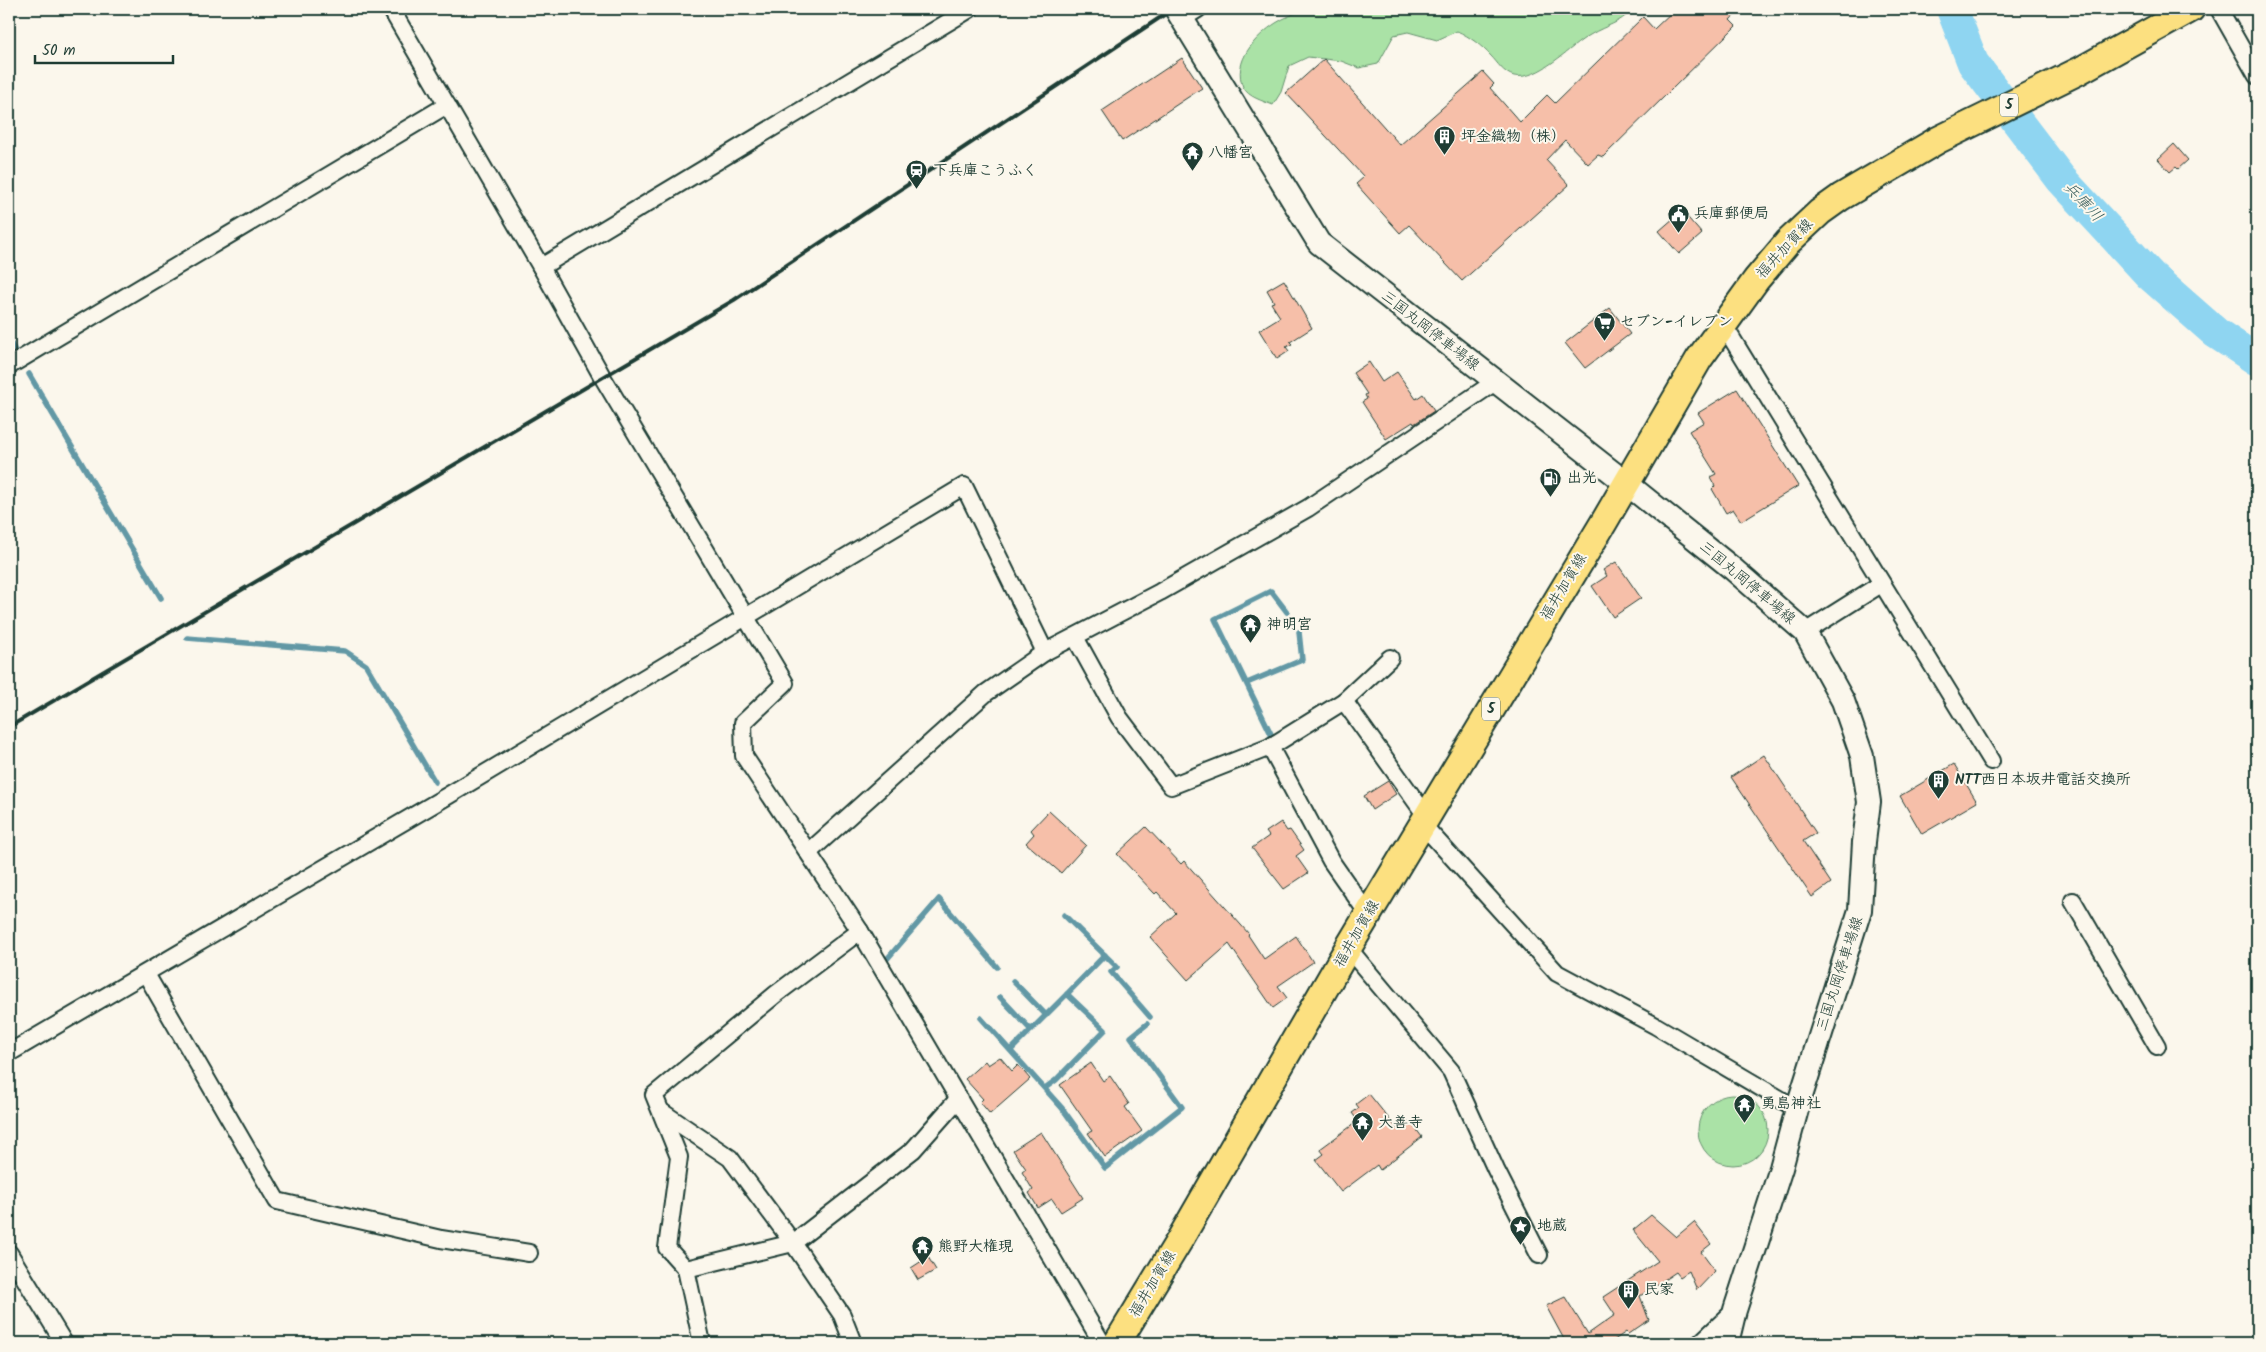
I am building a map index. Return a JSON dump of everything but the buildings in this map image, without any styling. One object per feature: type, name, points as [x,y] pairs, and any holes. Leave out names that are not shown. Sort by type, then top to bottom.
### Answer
[{"type":"main road","name":"福井加賀線","points":[[1117,1343],[1179,1241],[1368,914],[1699,359],[1756,280],[1788,242],[1820,212],[1841,197],[1938,140],[2080,72],[2191,9]]},
{"type":"main road","name":"三国丸岡停車場線","points":[[1185,12],[1319,243],[1495,382],[1626,482],[1733,569],[1806,632],[1843,701],[1862,756],[1869,802],[1864,842],[1860,910],[1797,1109],[1781,1168],[1735,1310],[1727,1343]]},
{"type":"street","points":[[391,9],[541,267],[603,378],[784,683],[743,724],[744,756],[860,931],[1102,1343]]},
{"type":"street","points":[[541,267],[970,9]]},
{"type":"street","points":[[2219,9],[2257,76]]},
{"type":"street","points":[[9,366],[447,104]]},
{"type":"street","points":[[1723,324],[1991,761]]},
{"type":"street","points":[[809,852],[986,693],[1045,652],[1160,592],[1308,508],[1495,382]]},
{"type":"street","points":[[9,1053],[146,974],[746,618],[964,486],[1045,652]]},
{"type":"street","points":[[1806,632],[1881,584]]},
{"type":"street","points":[[1075,637],[1119,717],[1171,786],[1270,747],[1344,701],[1390,658]]},
{"type":"street","points":[[1344,701],[1424,820],[1557,974],[1656,1026],[1797,1109]]},
{"type":"street","points":[[1270,747],[1331,861],[1368,914]]},
{"type":"street","points":[[2073,901],[2157,1046]]},
{"type":"street","points":[[702,1343],[686,1269],[667,1248],[679,1157],[654,1095],[776,994],[860,931]]},
{"type":"street","points":[[1348,948],[1451,1071],[1496,1170],[1539,1255]]},
{"type":"street","points":[[146,974],[277,1201],[441,1239],[529,1253]]},
{"type":"street","points":[[686,1269],[794,1243],[913,1150],[959,1098]]},
{"type":"street","points":[[662,1112],[730,1158],[794,1243],[842,1315],[853,1343]]},
{"type":"street","points":[[9,1253],[64,1343]]},
{"type":"street","points":[[1700,1343],[1735,1310]]},
{"type":"green space","points":[[1304,9],[1633,9],[1618,21],[1582,40],[1544,68],[1524,76],[1514,76],[1507,73],[1479,45],[1457,31],[1437,40],[1408,32],[1394,35],[1378,64],[1359,68],[1341,61],[1308,57],[1289,66],[1281,92],[1273,105],[1252,96],[1243,87],[1240,77],[1243,59],[1248,50],[1268,28]]},
{"type":"green space","points":[[1733,1095],[1746,1098],[1758,1105],[1765,1117],[1768,1130],[1765,1143],[1758,1155],[1746,1162],[1733,1165],[1720,1162],[1708,1155],[1701,1143],[1698,1130],[1701,1117],[1708,1105],[1720,1098]]},
{"type":"waterway","name":"兵庫川","points":[[1952,9],[1973,63],[2061,179],[2150,275],[2216,333],[2257,360]]},
{"type":"waterway","points":[[9,340],[14,349]]},
{"type":"waterway","points":[[29,374],[161,598]]},
{"type":"waterway","points":[[1267,741],[1272,736],[1215,619],[1271,591],[1287,612]]},
{"type":"waterway","points":[[1247,683],[1302,660],[1299,632]]},
{"type":"waterway","points":[[187,638],[345,651],[366,665],[435,782]]},
{"type":"waterway","points":[[887,959],[939,899],[997,967]]},
{"type":"waterway","points":[[1064,915],[1117,967],[1111,972],[1150,1017]]},
{"type":"waterway","points":[[1067,994],[1105,955]]},
{"type":"waterway","points":[[1013,981],[1046,1015]]},
{"type":"waterway","points":[[1011,1050],[1067,994],[1105,1030],[1056,1080],[1045,1088]]},
{"type":"waterway","points":[[1000,997],[1031,1030]]},
{"type":"waterway","points":[[981,1018],[1062,1108],[1105,1168],[1182,1107],[1131,1037],[1147,1024]]},
{"type":"railway","points":[[9,727],[734,300],[1173,9]]},
{"type":"place","name":"坪金織物（株）","points":[[1445,156]]},
{"type":"place","name":"八幡宮","points":[[1192,172]]},
{"type":"place","name":"下兵庫こうふく","points":[[917,190]]},
{"type":"place","name":"兵庫郵便局","points":[[1678,233]]},
{"type":"place","name":"セブン-イレブン","points":[[1604,341]]},
{"type":"place","name":"出光","points":[[1551,497]]},
{"type":"place","name":"神明宮","points":[[1251,644]]},
{"type":"place","name":"NTT西日本坂井電話交換所","points":[[1939,799]]},
{"type":"place","name":"勇島神社","points":[[1745,1123]]},
{"type":"place","name":"大善寺","points":[[1362,1142]]},
{"type":"place","name":"地蔵","points":[[1521,1245]]},
{"type":"place","name":"熊野大権現","points":[[922,1266]]},
{"type":"place","name":"民家","points":[[1628,1309]]}]
